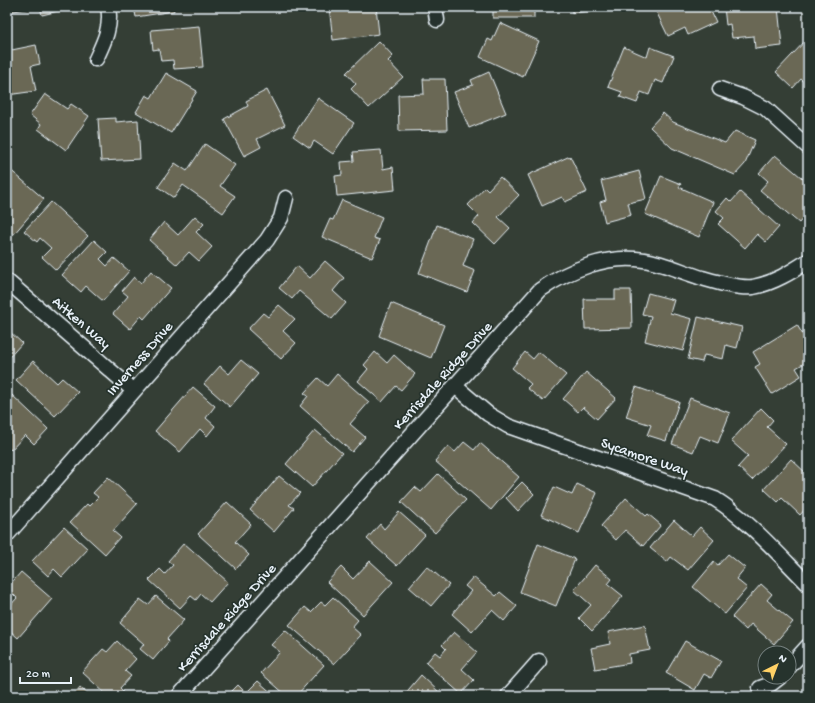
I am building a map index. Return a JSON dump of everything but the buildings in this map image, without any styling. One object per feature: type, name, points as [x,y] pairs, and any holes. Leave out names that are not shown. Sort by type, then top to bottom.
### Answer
[{"type":"street","points":[[96,59],[107,35],[110,15],[108,7]]},
{"type":"street","points":[[720,89],[743,97],[765,108],[808,147]]},
{"type":"street","name":"Inverness Drive","points":[[7,535],[133,390],[267,240],[281,218],[286,198]]},
{"type":"street","name":"Kerrisdale Ridge Drive","points":[[179,696],[520,311],[540,290],[560,276],[616,259],[644,260],[724,284],[752,287],[771,282],[789,273],[808,260]]},
{"type":"street","name":"Aitken Way","points":[[7,281],[133,390]]},
{"type":"street","name":"Sycamore Way","points":[[455,386],[488,414],[508,426],[715,499],[726,506],[752,529],[808,584]]},
{"type":"street","points":[[797,658],[808,646]]},
{"type":"street","points":[[508,696],[539,661]]},
{"type":"street","points":[[760,688],[768,685]]}]
